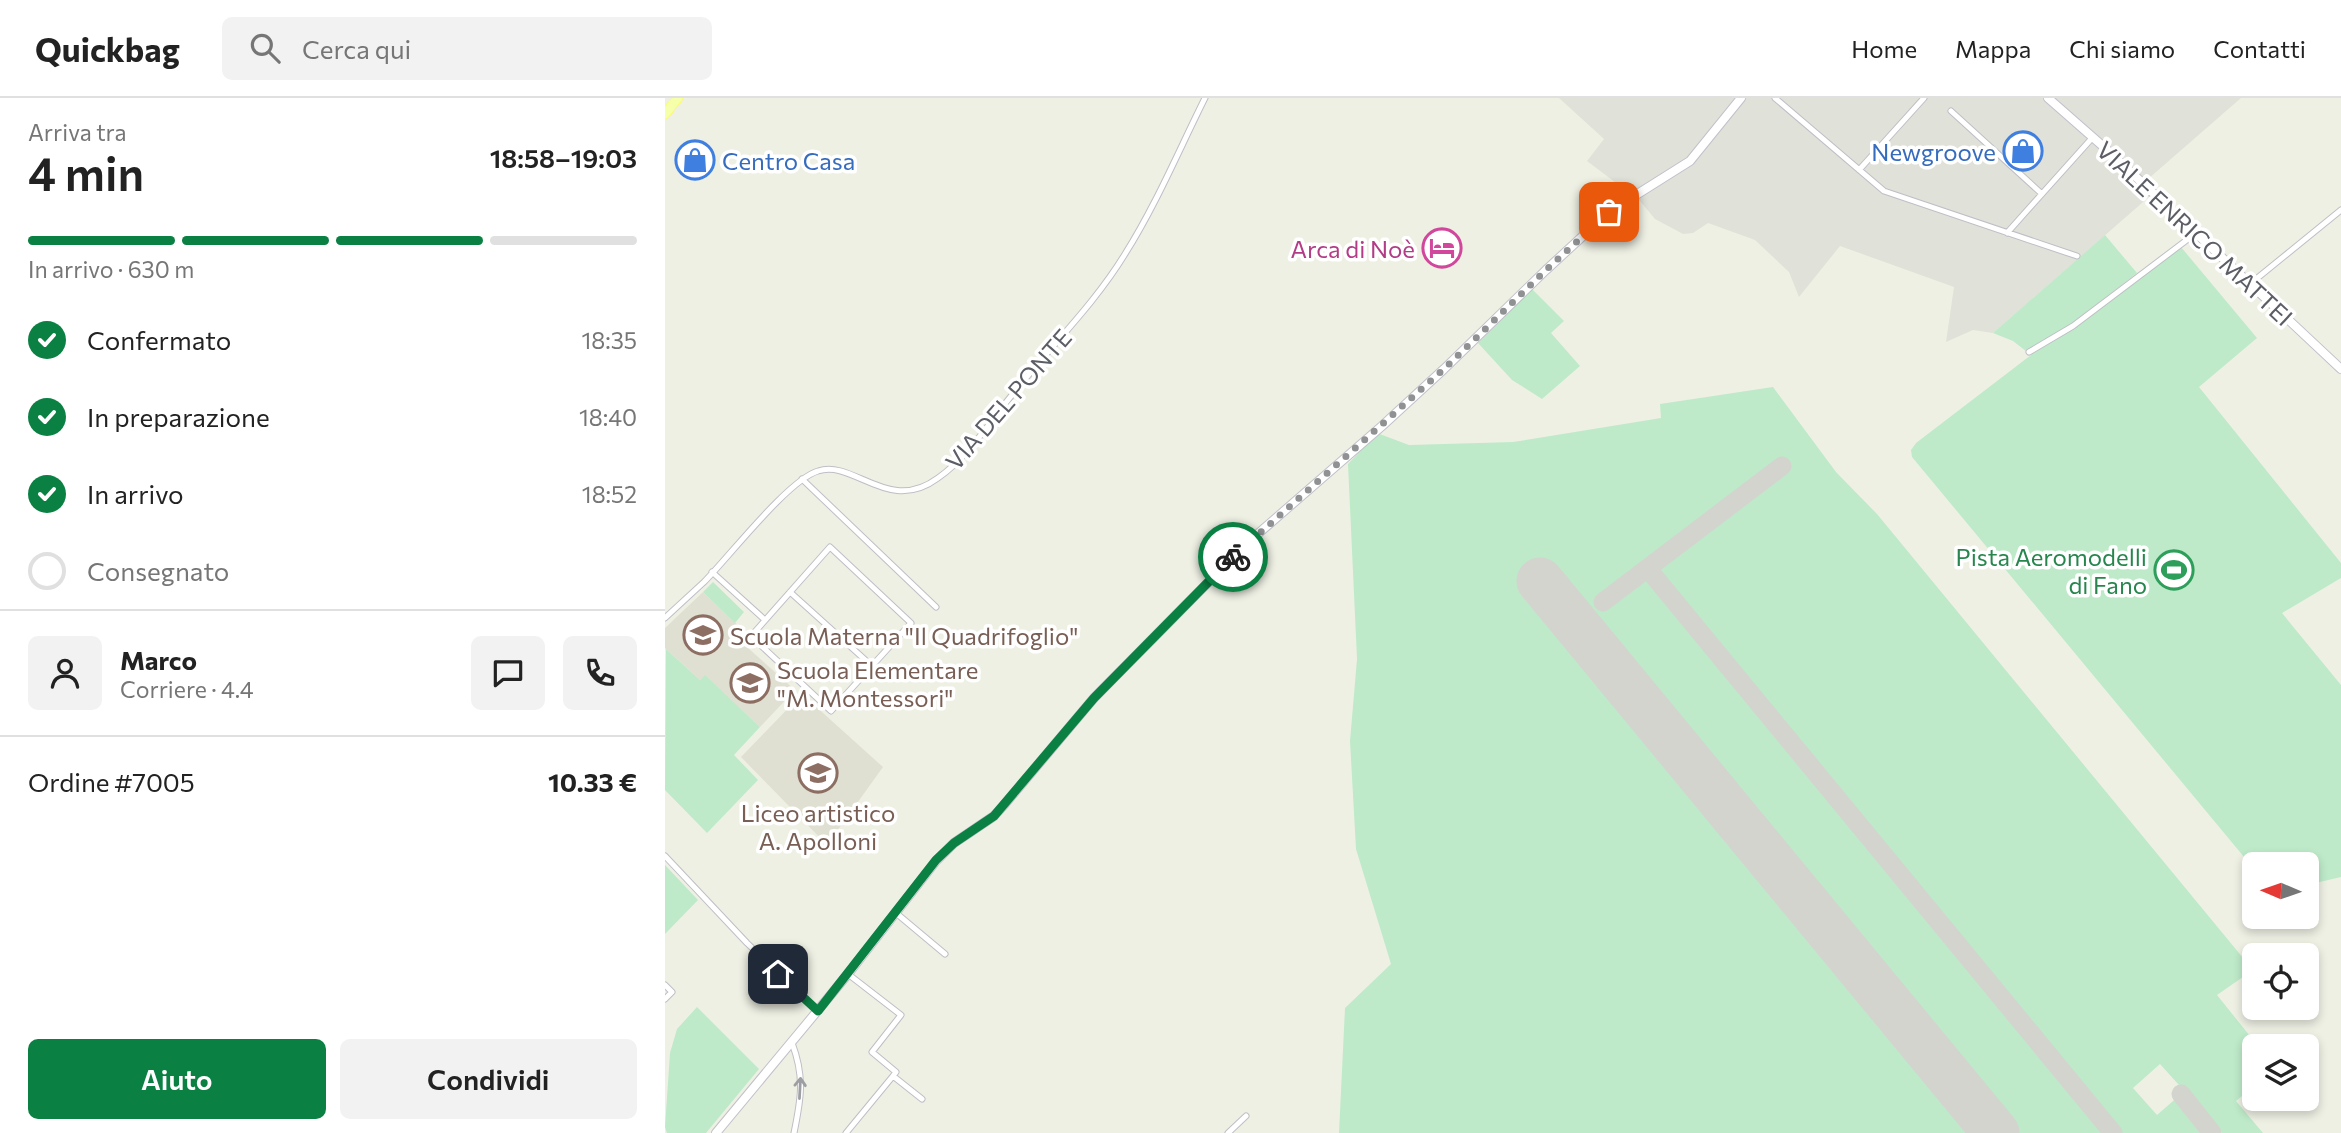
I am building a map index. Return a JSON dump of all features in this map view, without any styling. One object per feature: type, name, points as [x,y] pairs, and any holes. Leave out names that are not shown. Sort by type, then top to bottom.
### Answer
[{"type":"main road","points":[[665,114],[678,98]]},
{"type":"street","name":"VIA DEL PONTE","points":[[802,479],[816,471],[826,470],[841,472],[884,489],[905,491],[922,487],[939,478],[971,447],[1125,255],[1154,204],[1205,98]]},
{"type":"street","points":[[722,1131],[936,860],[954,843],[994,816],[1094,698],[1245,545],[1444,369],[1609,212],[1690,161],[1741,98]]},
{"type":"street","points":[[1775,98],[1884,191],[2077,256]]},
{"type":"street","points":[[1859,170],[1924,98]]},
{"type":"street","name":"VIALE ENRICO MATTEI","points":[[2048,98],[2341,369]]},
{"type":"street","points":[[1951,111],[2042,194]]},
{"type":"street","points":[[2007,233],[2093,137]]},
{"type":"street","points":[[2250,284],[2341,210]]},
{"type":"street","points":[[2029,352],[2073,326],[2196,233]]},
{"type":"street","points":[[666,615],[712,572],[802,479],[936,607]]},
{"type":"street","points":[[830,547],[911,624],[831,711],[753,638],[753,634],[790,592],[830,547]]},
{"type":"street","points":[[712,572],[765,620]]},
{"type":"street","points":[[790,592],[872,666]]},
{"type":"street","points":[[665,856],[747,943],[818,1011]]},
{"type":"street","points":[[896,914],[945,954]]},
{"type":"street","points":[[846,1133],[897,1072],[872,1052],[901,1016],[848,974]]},
{"type":"street","points":[[665,985],[672,992],[665,999]]},
{"type":"street","points":[[792,1043],[801,1068],[794,1133]]},
{"type":"street","points":[[893,1076],[922,1099]]},
{"type":"street","points":[[1229,1133],[1245,1116]]},
{"type":"shaded area","points":[[1559,98],[2241,98],[2140,186],[2150,196],[1993,333],[1973,330],[1946,342],[1954,287],[1840,246],[1799,297],[1789,272],[1755,240],[1708,223],[1693,233],[1683,234],[1655,219],[1640,201],[1587,161],[1604,139]]},
{"type":"shaded area","points":[[703,592],[744,631],[738,639],[795,690],[760,727],[705,676],[700,680],[665,648],[665,628]]},
{"type":"shaded area","name":"Liceo artistico A. Apolloni","points":[[802,694],[883,767],[827,845],[741,757]]},
{"type":"green space","name":"Pista Aeromodelli di Fano","points":[[2105,235],[2137,273],[2039,349],[2181,247],[2257,338],[2199,387],[2341,563],[2341,578],[2282,613],[2341,685],[2341,877],[2319,882],[2319,852],[2242,852],[2242,855],[1912,457],[1911,450],[1916,443],[2031,355],[2013,341],[1993,333]]},
{"type":"green space","points":[[1532,289],[1564,321],[1551,333],[1580,366],[1542,399],[1512,380],[1478,343]]},
{"type":"green space","points":[[1773,387],[1836,472],[1877,514],[2242,957],[2242,978],[2217,995],[2248,1034],[2242,1034],[2242,1096],[2236,1101],[2263,1133],[2222,1133],[2160,1064],[2133,1088],[2157,1115],[2181,1094],[2212,1133],[1339,1133],[1345,1008],[1391,964],[1356,849],[1350,741],[1357,659],[1348,464],[1377,433],[1409,445],[1513,442],[1661,418],[1660,404]]},
{"type":"green space","points":[[713,582],[744,612],[735,623],[703,592]]},
{"type":"green space","points":[[666,649],[700,680],[705,675],[760,727],[734,755],[758,780],[707,833],[665,790]]},
{"type":"green space","points":[[665,865],[698,900],[665,934]]},
{"type":"green space","points":[[697,1007],[759,1069],[706,1133],[667,1133],[665,1127],[670,1053],[677,1029]]},
{"type":"taxiway","points":[[1603,602],[1782,466]]},
{"type":"taxiway","points":[[1648,569],[2113,1133]]},
{"type":"taxiway","points":[[2181,1094],[2212,1133]]},
{"type":"runway","points":[[1540,581],[1996,1133]]},
{"type":"way so far","points":[[1233,557],[1383,426],[1609,212]]},
{"type":"place","name":"Newgroove","points":[[2023,151]]},
{"type":"place","name":"Centro Casa","points":[[695,160]]},
{"type":"place","name":"Arca di Noè","points":[[1442,248]]},
{"type":"place","name":"Pista Aeromodelli di Fano","points":[[2174,570]]},
{"type":"place","name":"Scuola Materna \"Il Quadrifoglio\"","points":[[703,635]]},
{"type":"place","name":"Scuola Elementare \"M. Montessori\"","points":[[750,683]]},
{"type":"place","name":"Liceo artistico A. Apolloni","points":[[818,773]]},
{"type":"route","points":[[778,974],[818,1011],[936,860],[954,843],[994,816],[1094,698],[1233,557]]}]
